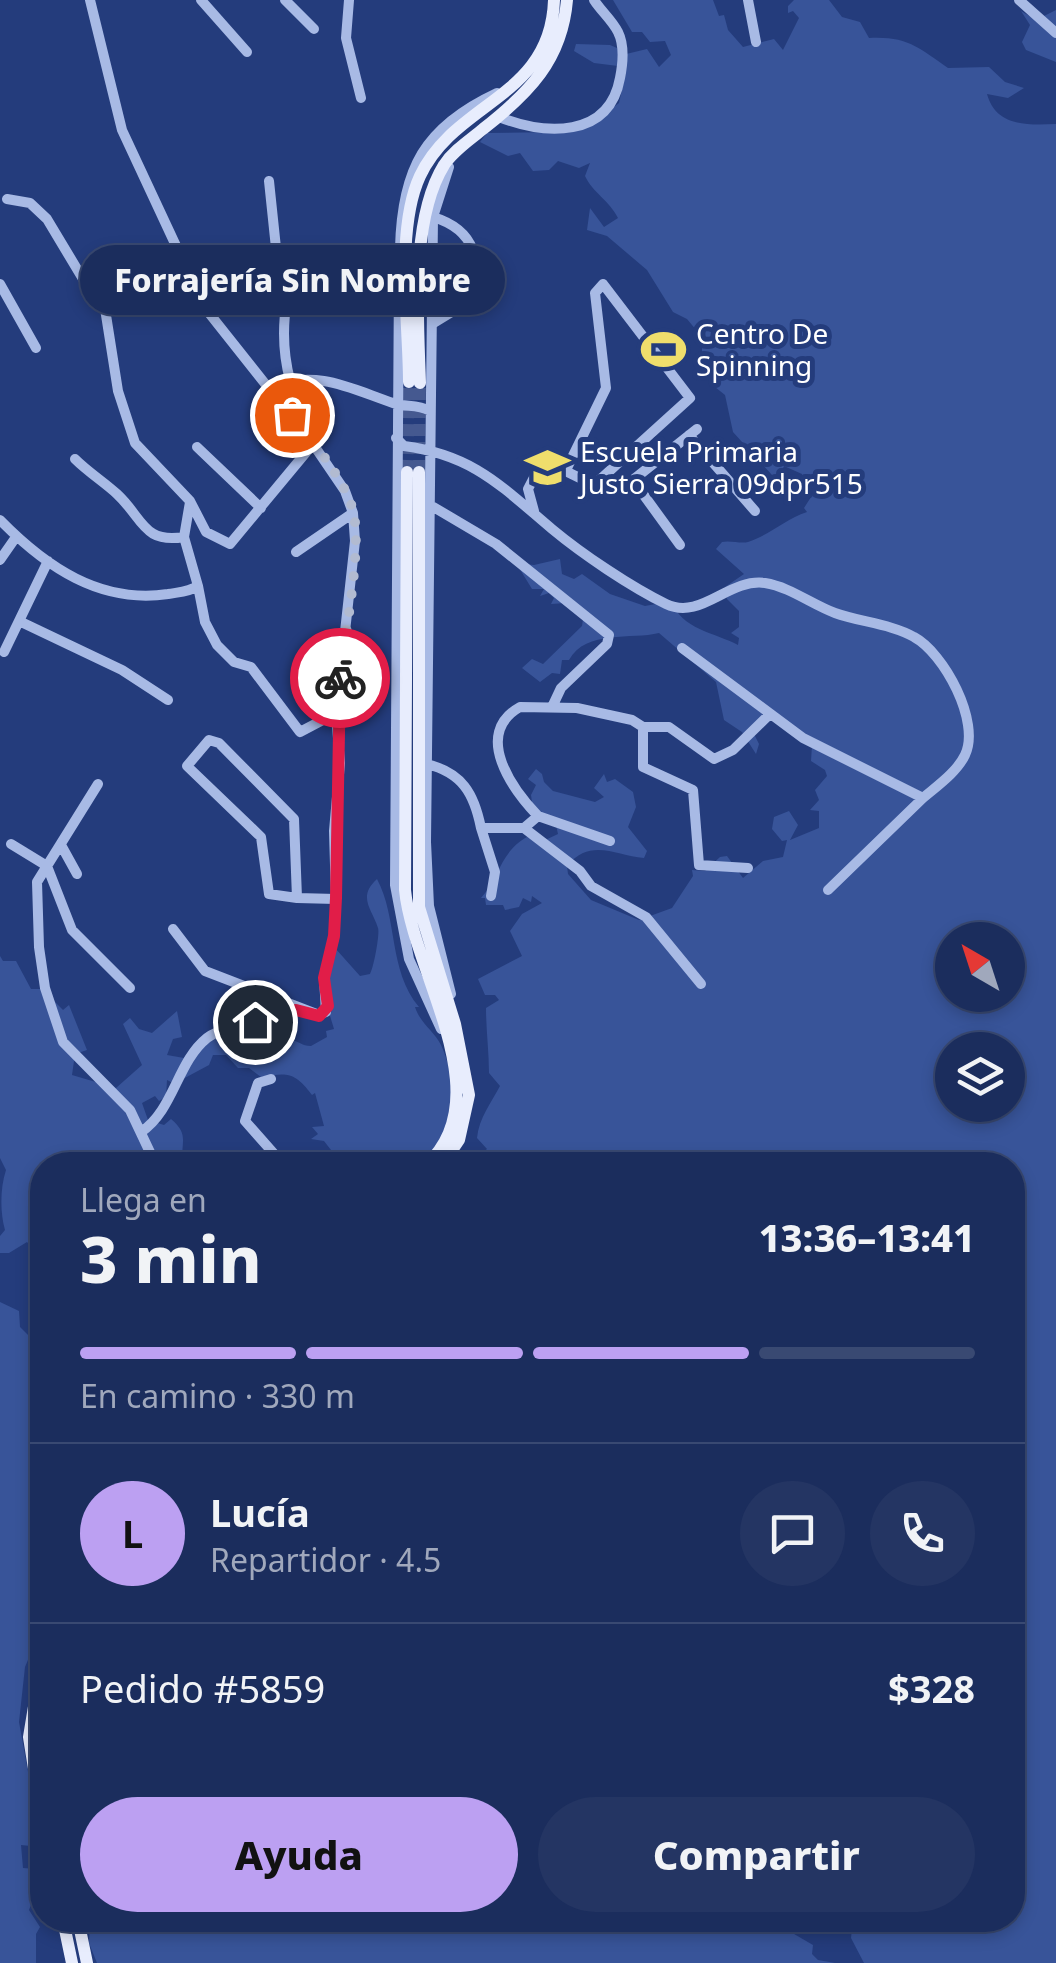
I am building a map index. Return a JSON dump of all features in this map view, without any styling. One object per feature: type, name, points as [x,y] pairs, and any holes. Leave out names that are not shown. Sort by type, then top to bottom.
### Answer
[{"type":"main road","points":[[554,0],[548,39],[534,66],[445,141],[414,192],[408,239],[415,382],[425,216],[435,182],[456,151],[499,116],[547,68],[562,36],[568,0]]},
{"type":"main road","points":[[438,1152],[456,1114],[458,1089],[448,1044],[410,926],[404,890],[413,472],[418,894],[422,923],[455,1024],[469,1104],[459,1140],[451,1152]]},
{"type":"main road","points":[[66,1932],[72,1963]]},
{"type":"main road","points":[[81,1932],[88,1963]]},
{"type":"street","points":[[90,0],[122,130],[206,308],[313,444],[345,491],[354,513],[355,540],[336,713],[340,763],[334,830],[336,898],[334,936],[324,978],[326,1012],[319,1016],[296,1010],[205,970],[173,929]]},
{"type":"street","points":[[202,0],[248,52]]},
{"type":"street","points":[[286,0],[314,29]]},
{"type":"street","points":[[499,116],[560,131],[587,124],[616,99],[624,57],[618,32],[594,0]]},
{"type":"street","points":[[748,0],[756,42]]},
{"type":"street","points":[[1019,0],[1056,32]]},
{"type":"street","points":[[348,1],[346,38],[361,98]]},
{"type":"street","points":[[448,1044],[409,960],[395,886],[396,405],[401,218],[410,170],[447,122],[516,84]]},
{"type":"street","points":[[455,1024],[447,969],[427,891],[426,764],[432,217],[456,151]]},
{"type":"street","points":[[269,181],[276,248],[296,253],[332,307]]},
{"type":"street","points":[[7,199],[30,203],[47,220],[83,279],[103,296],[206,308]]},
{"type":"street","points":[[432,217],[466,234],[477,255],[478,269],[468,302],[432,324]]},
{"type":"street","points":[[290,380],[282,350],[282,315],[296,253]]},
{"type":"street","points":[[0,284],[36,348]]},
{"type":"street","points":[[567,468],[606,388],[595,293],[603,284],[690,398],[594,485]]},
{"type":"street","points":[[103,296],[118,391],[136,443],[190,501],[206,532],[230,544],[313,444]]},
{"type":"street","points":[[271,386],[290,380],[340,381],[396,405],[419,404],[430,412]]},
{"type":"street","points":[[534,512],[528,489],[539,463],[547,459],[594,485],[619,491],[693,432],[755,511]]},
{"type":"street","points":[[396,438],[404,446],[429,447],[481,470],[568,541],[675,608],[699,605],[740,584],[775,585],[821,608],[912,635],[925,644],[953,682],[968,736],[965,756],[828,890]]},
{"type":"street","points":[[197,447],[262,508]]},
{"type":"street","points":[[74,459],[118,495],[151,534],[167,540],[184,537]]},
{"type":"street","points":[[635,482],[680,545]]},
{"type":"street","points":[[190,501],[184,537],[205,622],[217,645],[234,662],[251,667],[300,732],[336,713]]},
{"type":"street","points":[[430,505],[496,544],[609,635],[607,644],[561,688],[553,706]]},
{"type":"street","points":[[296,552],[354,513]]},
{"type":"street","points":[[0,520],[16,537],[84,586],[122,597],[198,586]]},
{"type":"street","points":[[0,560],[16,537]]},
{"type":"street","points":[[4,652],[48,560]]},
{"type":"street","points":[[19,621],[122,670],[168,700]]},
{"type":"street","points":[[682,648],[770,714],[860,770],[923,798]]},
{"type":"street","points":[[610,840],[538,816],[504,775],[500,734],[514,711],[553,706],[600,712],[643,727],[676,730],[714,760],[733,750],[770,714]]},
{"type":"street","points":[[643,727],[642,767],[693,790],[699,865],[748,868]]},
{"type":"street","points":[[298,898],[294,819],[219,744],[209,740],[187,766],[261,837],[269,894],[298,898],[336,898]]},
{"type":"street","points":[[426,764],[453,774],[467,786],[495,872],[491,896]]},
{"type":"street","points":[[98,784],[35,890],[38,947],[45,988],[63,1042],[130,1110],[150,1152]]},
{"type":"street","points":[[524,828],[538,816]]},
{"type":"street","points":[[481,828],[524,828],[580,871],[591,886],[646,917],[700,984]]},
{"type":"street","points":[[11,844],[47,866],[72,930],[130,988]]},
{"type":"street","points":[[61,844],[77,874]]},
{"type":"street","points":[[140,1132],[153,1124],[193,1052],[210,1035],[296,1010]]},
{"type":"street","points":[[271,1079],[258,1083],[246,1122],[273,1152]]},
{"type":"shaded area","points":[[613,0],[713,0],[719,16],[724,15],[728,30],[743,47],[774,39],[783,50],[799,18],[793,11],[788,13],[788,6],[794,0],[829,0],[842,17],[860,22],[869,38],[903,41],[948,68],[989,67],[1005,82],[1024,88],[1008,98],[987,94],[991,105],[1005,118],[1024,124],[1056,124],[1056,1963],[864,1963],[851,1938],[852,1932],[1025,1932],[1025,1152],[484,1152],[487,1149],[477,1138],[500,1086],[489,1073],[486,1008],[499,1000],[495,995],[485,995],[478,979],[522,956],[510,931],[522,914],[542,903],[532,896],[531,902],[523,898],[519,907],[505,910],[503,905],[486,905],[485,898],[481,898],[518,843],[527,837],[541,842],[558,834],[555,821],[533,809],[531,795],[536,785],[528,779],[536,769],[553,791],[595,802],[604,797],[594,788],[604,774],[607,782],[615,779],[633,792],[636,807],[628,827],[647,851],[644,858],[595,850],[576,857],[567,866],[568,874],[591,900],[639,920],[672,908],[693,876],[692,870],[705,871],[720,857],[727,856],[743,878],[763,861],[783,857],[787,840],[782,841],[772,829],[774,817],[789,811],[798,825],[790,840],[819,828],[819,811],[810,810],[819,800],[815,790],[827,776],[825,770],[811,761],[812,745],[778,714],[754,734],[759,744],[756,754],[742,732],[724,720],[716,682],[659,633],[586,644],[569,660],[562,660],[560,674],[552,673],[540,682],[522,668],[532,659],[543,664],[582,626],[583,619],[566,603],[551,604],[554,598],[549,593],[540,596],[544,589],[532,589],[516,563],[534,565],[560,559],[562,574],[574,579],[582,574],[610,594],[645,606],[672,601],[691,624],[738,645],[739,638],[731,633],[739,627],[739,611],[727,599],[725,587],[744,574],[716,549],[722,542],[756,539],[807,512],[804,508],[811,497],[802,474],[784,466],[781,473],[772,475],[733,432],[725,395],[715,387],[702,354],[702,337],[687,319],[673,312],[647,270],[607,236],[587,230],[590,208],[604,227],[618,218],[585,176],[590,163],[579,168],[558,161],[549,170],[533,171],[520,153],[508,156],[480,142],[487,133],[554,132],[603,115],[619,103],[626,71],[594,63],[574,51],[576,44],[610,45],[624,51],[622,55],[647,49],[659,67],[671,55],[665,41],[650,42],[642,32],[632,32]]},
{"type":"shaded area","points":[[1056,10],[1056,62],[1026,50],[1022,42],[1030,25],[1021,11],[1036,20]]},
{"type":"shaded area","points":[[377,879],[384,894],[402,977],[419,1007],[415,1007],[417,1013],[446,1057],[452,1085],[451,1115],[447,1130],[433,1152],[330,1152],[324,1141],[311,1139],[318,1134],[312,1127],[324,1126],[315,1093],[312,1095],[290,1076],[261,1077],[249,1068],[238,1068],[226,1055],[213,1055],[209,1065],[181,1080],[179,1086],[167,1080],[166,1097],[159,1101],[155,1096],[142,1103],[148,1120],[164,1125],[171,1119],[180,1130],[183,1152],[30,1152],[30,1245],[27,1242],[9,1253],[0,1253],[0,1236],[5,1230],[1,1200],[6,1170],[0,1158],[0,956],[3,961],[16,961],[31,989],[42,989],[63,1010],[69,1005],[87,1050],[75,1054],[72,1075],[116,1088],[142,1065],[123,1024],[130,1018],[139,1029],[152,1033],[177,1011],[182,1037],[173,1039],[167,1055],[184,1058],[223,1034],[239,1049],[283,1040],[311,1046],[327,1037],[326,1031],[334,1029],[324,996],[335,948],[360,976],[372,970],[378,931],[367,897]]},
{"type":"shaded area","points":[[0,1302],[19,1311],[20,1327],[30,1337],[30,1655],[19,1722],[30,1782],[30,1846],[21,1845],[23,1868],[30,1869],[30,1932],[37,1932],[36,1963],[0,1963]]},
{"type":"shaded area","points":[[89,1932],[791,1932],[813,1945],[812,1954],[818,1960],[835,1963],[97,1963],[89,1943]]},
{"type":"tunnel","points":[[407,472],[409,382]]},
{"type":"tunnel","points":[[419,472],[420,383]]},
{"type":"way so far","points":[[292,415],[345,491],[354,513],[355,540],[340,678]]},
{"type":"place","name":"Centro De Spinning","points":[[663,350]]},
{"type":"place","name":"Forrajería Sin Nombre","points":[[292,415]]},
{"type":"place","name":"Escuela Primaria Justo Sierra 09dpr515","points":[[547,468]]},
{"type":"route","points":[[255,1022],[296,1010],[319,1016],[328,1006],[324,978],[326,956],[334,936],[334,830],[340,763],[336,713],[340,678]]}]
